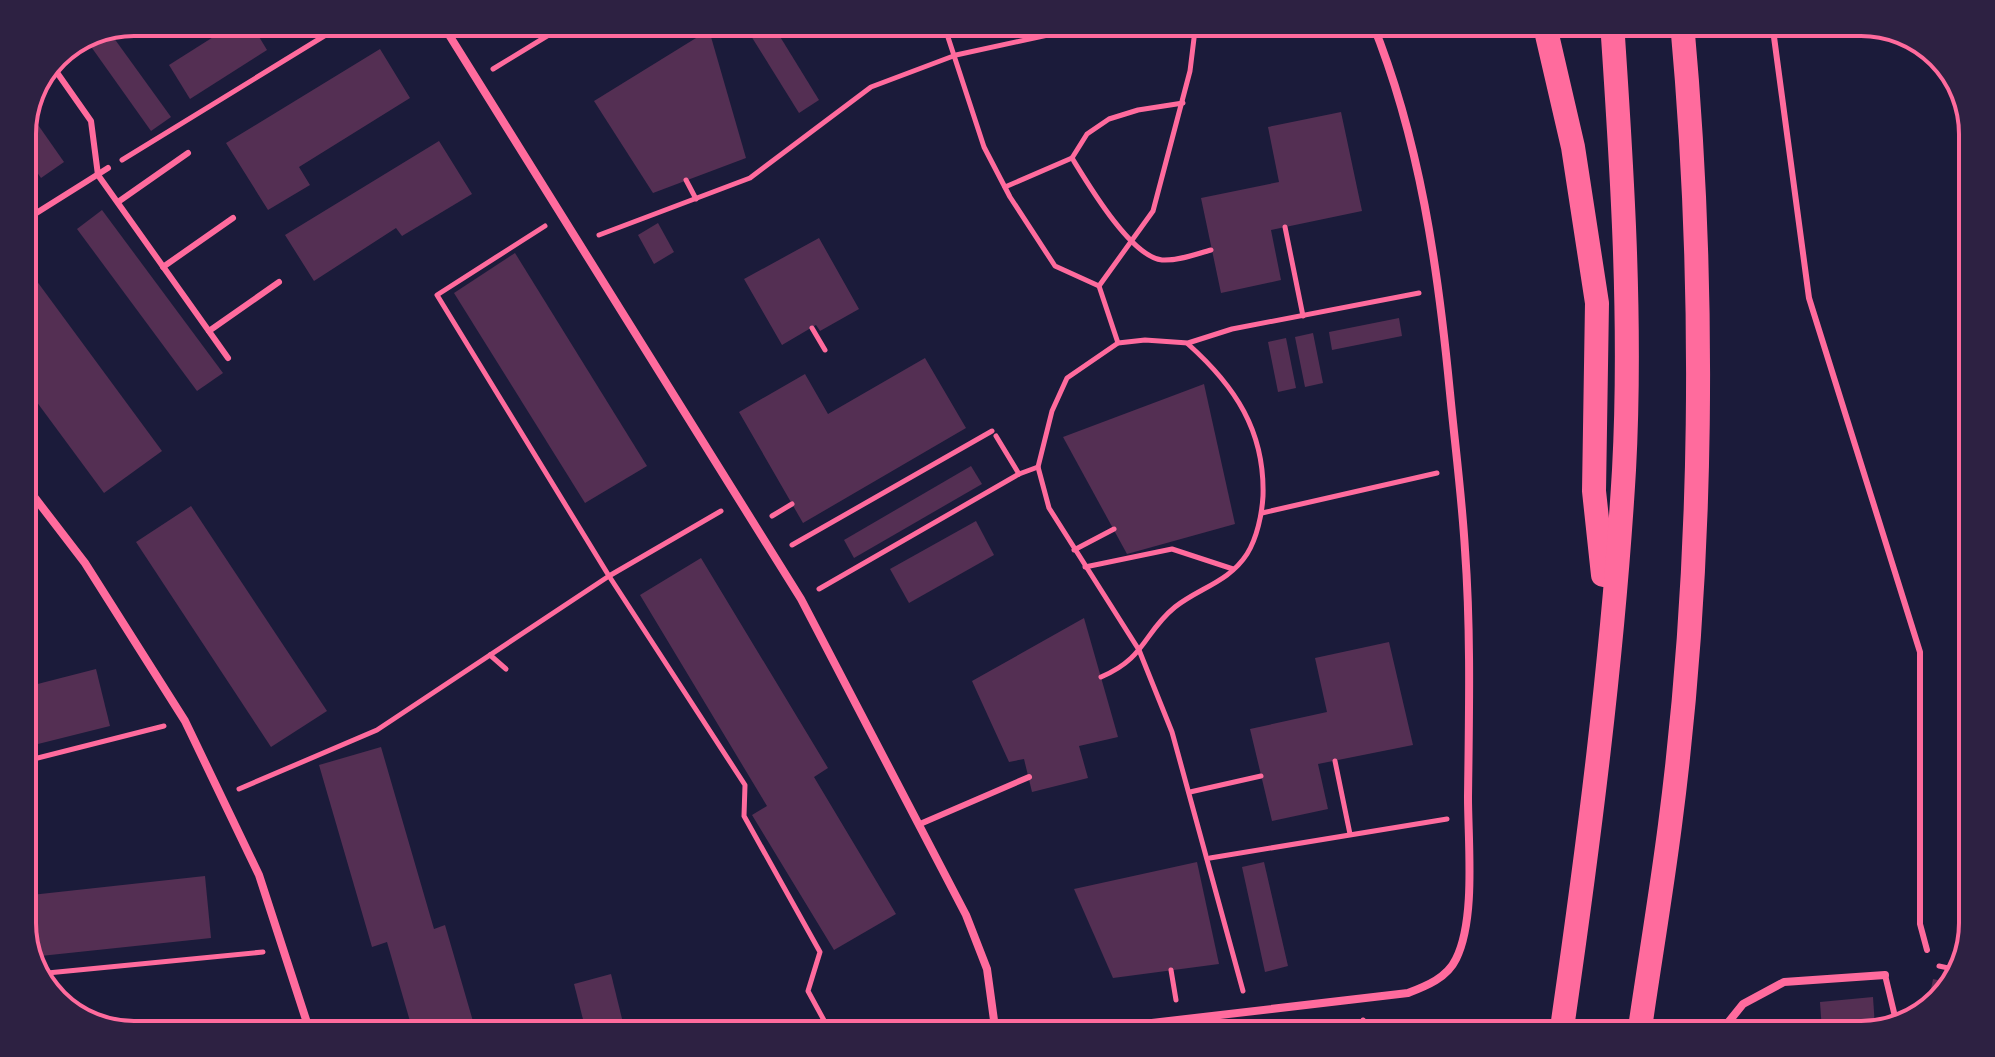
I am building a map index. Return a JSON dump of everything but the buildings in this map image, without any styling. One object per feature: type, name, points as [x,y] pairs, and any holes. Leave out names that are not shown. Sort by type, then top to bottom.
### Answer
[{"type":"highway","points":[[1547,36],[1573,147],[1597,303],[1594,491],[1609,629]]},
{"type":"highway","points":[[1563,1021],[1584,881],[1624,453],[1624,265],[1613,36]]},
{"type":"highway","points":[[1641,1021],[1670,825],[1693,512],[1694,255],[1683,36]]},
{"type":"street","points":[[450,36],[801,599],[920,824],[979,944],[987,969],[994,1021]]},
{"type":"street","points":[[1163,1021],[1408,993],[1443,976],[1455,962],[1463,941],[1468,819],[1468,625],[1440,289],[1409,140],[1376,36]]},
{"type":"street","points":[[36,499],[85,563],[185,721],[259,875],[286,949],[307,1021]]},
{"type":"street","points":[[1729,1021],[1743,1004],[1784,982],[1885,975]]},
{"type":"lane","points":[[1774,36],[1809,298],[1920,652],[1920,924],[1927,950]]},
{"type":"lane","points":[[58,73],[91,121],[98,175],[228,358]]},
{"type":"lane","points":[[118,202],[188,153]]},
{"type":"lane","points":[[36,213],[108,168]]},
{"type":"lane","points":[[163,267],[233,218]]},
{"type":"lane","points":[[209,331],[279,282]]},
{"type":"lane","points":[[920,824],[1029,777]]},
{"type":"lane","points":[[1885,975],[1895,1015]]},
{"type":"path","points":[[108,168],[324,36]]},
{"type":"path","points":[[477,79],[547,36]]},
{"type":"path","points":[[949,36],[984,147],[1005,187],[1055,266],[1099,286],[1118,343]]},
{"type":"path","points":[[581,242],[750,178],[871,87],[956,55],[1042,36]]},
{"type":"path","points":[[1099,286],[1153,211],[1183,103],[1194,36]]},
{"type":"path","points":[[1005,187],[1072,158],[1087,134],[1109,119],[1138,110],[1183,103]]},
{"type":"path","points":[[1072,158],[1132,241],[1151,257],[1162,260],[1211,250]]},
{"type":"path","points":[[686,180],[696,199]]},
{"type":"path","points":[[563,214],[437,295],[609,576],[745,785],[744,816],[820,952],[808,991],[824,1021]]},
{"type":"path","points":[[1285,227],[1303,316]]},
{"type":"path","points":[[1248,1011],[1210,858],[1172,732],[1139,650],[1049,508],[1038,467],[1052,411],[1067,378],[1118,343],[1145,340],[1188,343],[1232,329],[1440,289]]},
{"type":"path","points":[[812,328],[825,350]]},
{"type":"path","points":[[1101,677],[1126,666],[1175,608],[1221,582],[1248,554],[1262,513],[1264,468],[1255,429],[1233,389],[1188,343]]},
{"type":"path","points":[[773,555],[994,433],[1019,474]]},
{"type":"path","points":[[801,599],[1019,474],[1038,467]]},
{"type":"path","points":[[1262,513],[1457,468]]},
{"type":"path","points":[[222,796],[377,730],[609,576],[739,501]]},
{"type":"path","points":[[1074,550],[1114,529]]},
{"type":"path","points":[[1085,567],[1172,549],[1233,569]]},
{"type":"path","points":[[490,655],[506,669]]},
{"type":"path","points":[[36,758],[185,721]]},
{"type":"path","points":[[1335,761],[1350,834]]},
{"type":"path","points":[[1190,792],[1261,776]]},
{"type":"path","points":[[1210,858],[1435,819],[1468,819]]},
{"type":"path","points":[[50,973],[286,949]]},
{"type":"path","points":[[1171,970],[1179,1019]]}]
